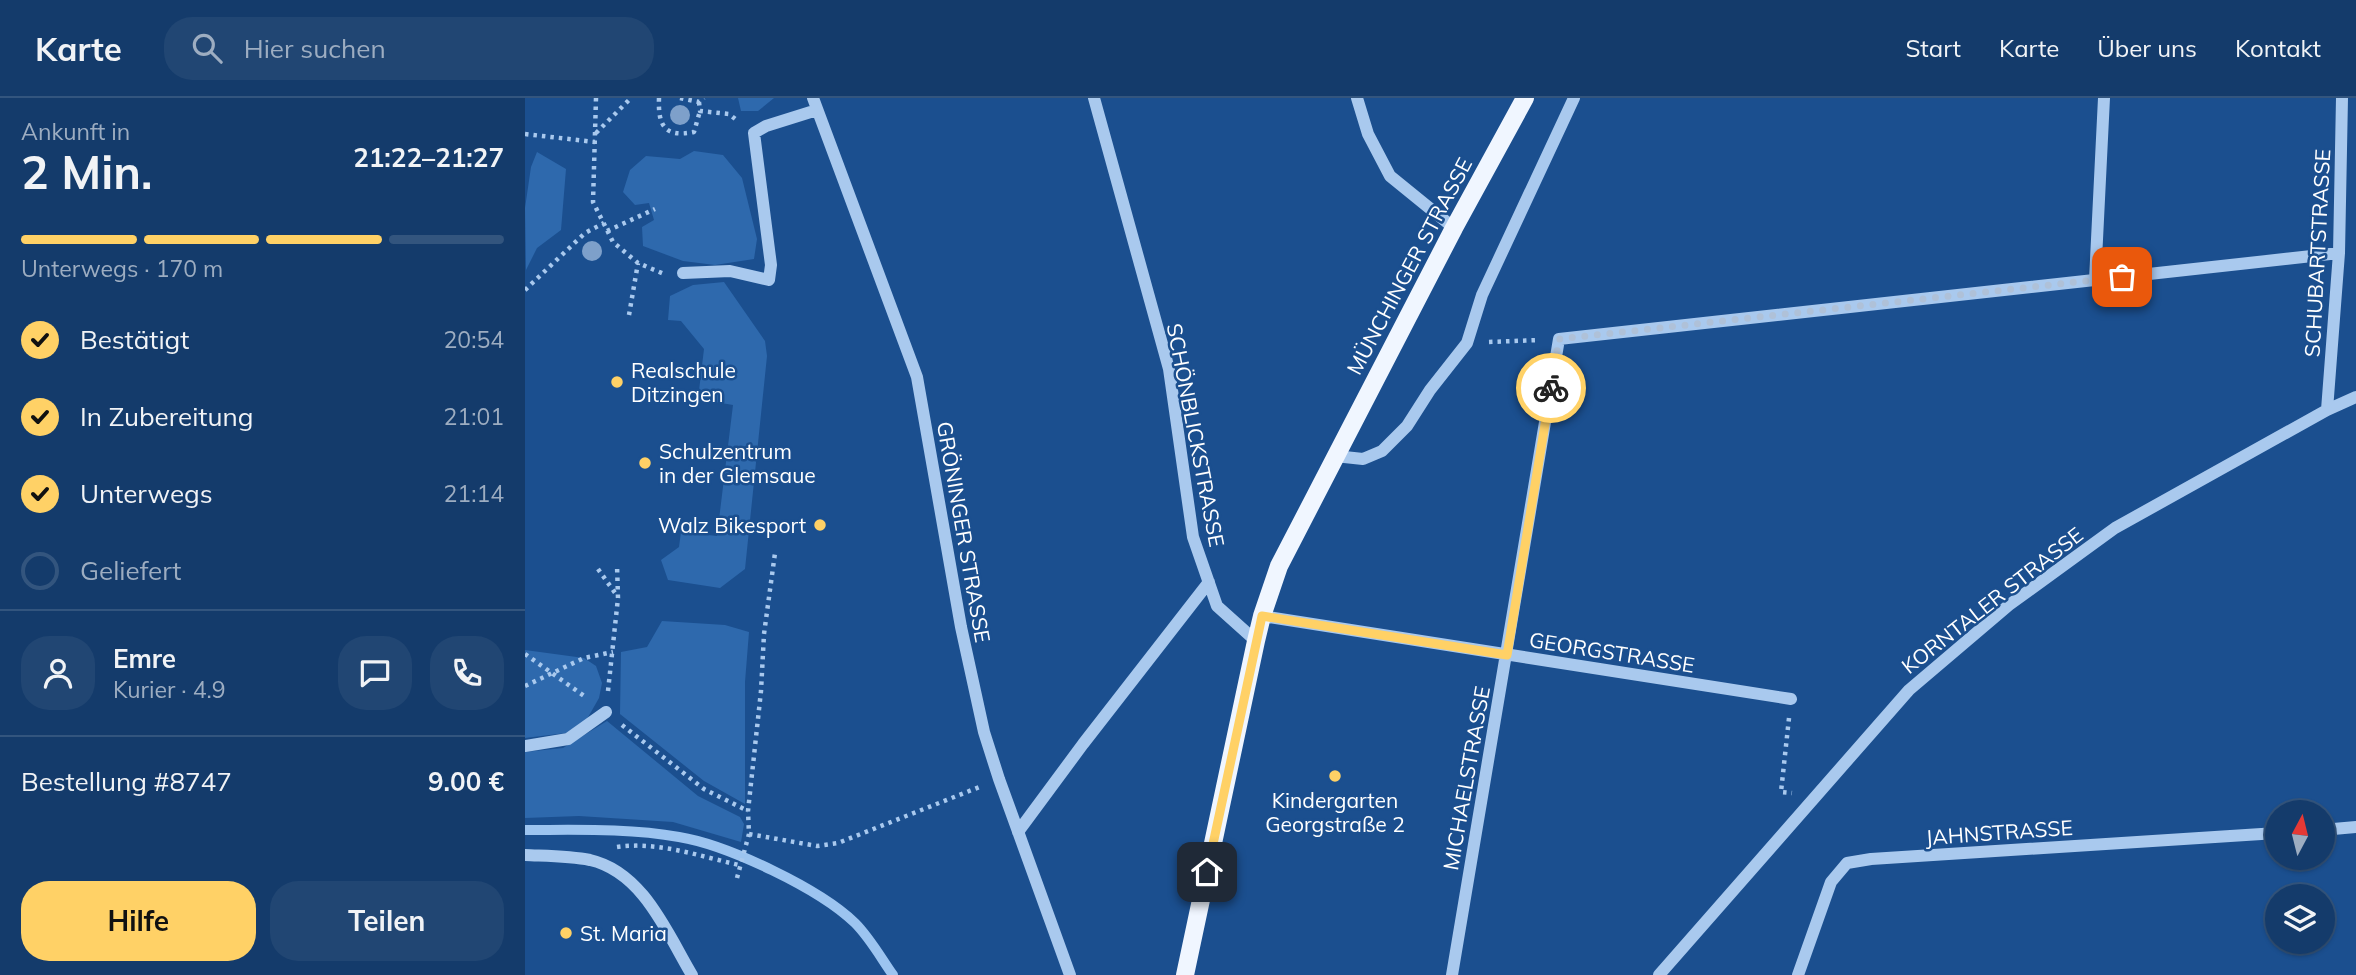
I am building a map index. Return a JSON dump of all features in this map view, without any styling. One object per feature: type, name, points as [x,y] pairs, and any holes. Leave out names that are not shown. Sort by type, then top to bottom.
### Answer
[{"type":"main road","name":"MÜNCHINGER STRASSE","points":[[1185,975],[1256,641],[1279,566],[1454,228],[1525,98]]},
{"type":"street","name":"SCHÖNBLICKSTRASSE","points":[[1094,98],[1168,369],[1193,537],[1217,606],[1256,641]]},
{"type":"street","points":[[1356,98],[1368,134],[1391,176],[1454,228]]},
{"type":"street","points":[[1335,456],[1363,459],[1382,451],[1407,426],[1430,390],[1467,343],[1482,295],[1573,98]]},
{"type":"street","points":[[2095,280],[2104,98]]},
{"type":"street","name":"SCHUBARTSTRASSE","points":[[2327,410],[2339,253],[2342,98]]},
{"type":"street","points":[[683,273],[730,271],[769,280],[771,265],[754,133],[815,104]]},
{"type":"street","name":"GRÖNINGER STRASSE","points":[[815,104],[917,377],[961,627],[984,732],[1070,975]]},
{"type":"street","points":[[1559,339],[2339,253]]},
{"type":"street","name":"MICHAELSTRASSE","points":[[1452,975],[1559,339]]},
{"type":"street","name":"KORNTALER STRASSE","points":[[1659,975],[1909,690],[1999,614],[2115,528],[2327,410],[2356,397]]},
{"type":"street","points":[[1018,832],[1209,582]]},
{"type":"street","name":"GEORGSTRASSE","points":[[1262,616],[1791,699]]},
{"type":"street","points":[[525,746],[568,739],[605,712]]},
{"type":"street","points":[[2335,829],[2356,827]]},
{"type":"street","name":"JAHNSTRASSE","points":[[1798,975],[1831,882],[1847,863],[1871,859],[2265,834]]},
{"type":"street","points":[[525,855],[590,860],[624,876],[659,919],[692,975]]},
{"type":"path","points":[[596,98],[593,202],[613,242],[638,263],[666,274],[683,273]]},
{"type":"path","points":[[596,133],[631,98]]},
{"type":"path","points":[[659,98],[658,116],[662,126],[682,134],[694,132],[699,102]]},
{"type":"path","points":[[680,98],[699,102]]},
{"type":"path","points":[[699,102],[704,98]]},
{"type":"path","points":[[699,111],[729,114]]},
{"type":"path","points":[[525,134],[595,142]]},
{"type":"path","points":[[607,230],[655,209]]},
{"type":"path","points":[[525,290],[585,233],[604,223]]},
{"type":"path","points":[[629,315],[638,263]]},
{"type":"path","points":[[1467,343],[1559,339]]},
{"type":"path","points":[[737,878],[748,834],[764,634],[775,553]]},
{"type":"path","points":[[605,712],[618,598],[617,565]]},
{"type":"path","points":[[598,569],[618,598]]},
{"type":"path","points":[[525,686],[584,658],[613,652]]},
{"type":"path","points":[[525,654],[554,673],[703,789],[748,811]]},
{"type":"path","points":[[1781,792],[1791,699]]},
{"type":"path","points":[[748,834],[817,846],[838,843],[999,779]]},
{"type":"path","points":[[611,848],[637,844],[739,865]]},
{"type":"shaded area","points":[[738,98],[774,98],[758,111],[741,111]]},
{"type":"shaded area","points":[[694,151],[723,155],[742,178],[757,239],[754,259],[715,265],[683,261],[643,246],[642,227],[654,220],[649,203],[635,205],[623,192],[630,170],[646,156],[680,159]]},
{"type":"shaded area","points":[[537,152],[566,169],[561,230],[537,248],[526,270],[525,208],[531,167]]},
{"type":"shaded area","points":[[724,282],[765,341],[767,356],[745,569],[720,588],[668,580],[661,560],[679,547],[681,532],[717,536],[733,405],[698,399],[704,349],[681,321],[668,320],[670,296],[693,285]]},
{"type":"shaded area","points":[[662,621],[725,625],[749,632],[745,682],[745,804],[704,781],[620,714],[621,652],[647,647]]},
{"type":"shaded area","points":[[525,650],[584,658],[596,666],[602,683],[599,698],[587,719],[566,733],[525,738]]},
{"type":"shaded area","points":[[607,721],[698,796],[740,817],[744,824],[741,842],[673,822],[579,816],[525,818],[525,752],[563,748]]},
{"type":"waterway","points":[[525,830],[641,832],[679,837],[722,849],[772,870],[820,896],[855,923],[893,975]]},
{"type":"way so far","points":[[1551,388],[1559,339],[2122,277]]},
{"type":"place","name":"Realschule Ditzingen","points":[[617,382]]},
{"type":"place","name":"Schulzentrum in der Glemsaue","points":[[645,463]]},
{"type":"place","name":"Walz Bikesport","points":[[820,525]]},
{"type":"place","name":"Kindergarten Georgstraße 2","points":[[1335,776]]},
{"type":"place","name":"St. Maria","points":[[566,933]]},
{"type":"route","points":[[1207,872],[1262,616],[1507,655],[1551,388]]}]
